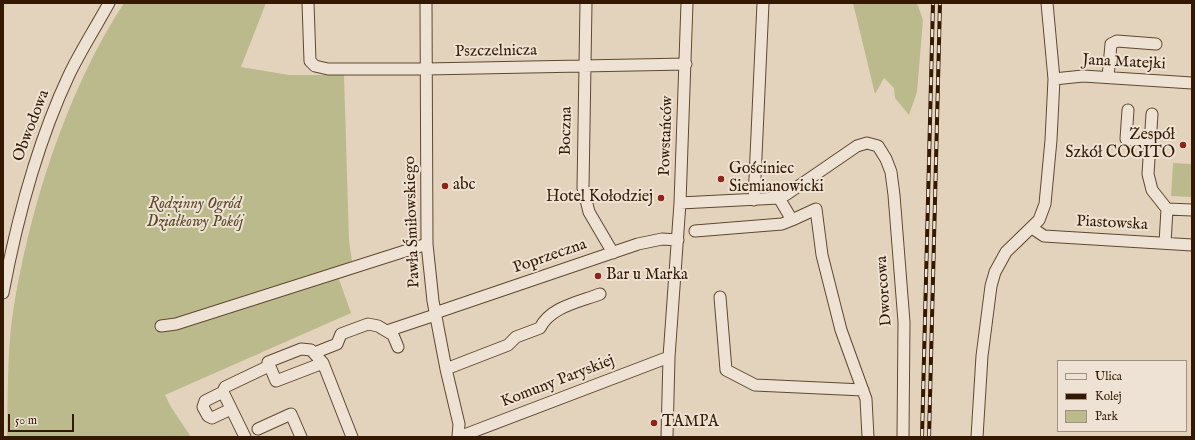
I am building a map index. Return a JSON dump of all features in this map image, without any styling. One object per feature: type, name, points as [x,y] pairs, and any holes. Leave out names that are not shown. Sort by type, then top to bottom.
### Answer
[{"type":"street","name":"Obwodowa","points":[[3,293],[6,260],[32,174],[50,123],[69,75],[109,3]]},
{"type":"street","name":"Pszczelnicza","points":[[308,3],[310,61],[315,66],[328,69],[426,69],[686,64]]},
{"type":"street","name":"Pawła Śmiłowskiego","points":[[426,3],[427,244],[435,314],[459,424],[458,437]]},
{"type":"street","name":"Boczna","points":[[586,3],[583,188],[589,212],[613,253]]},
{"type":"street","name":"Powstańców","points":[[667,437],[669,357],[680,203],[687,3]]},
{"type":"street","points":[[754,200],[763,3]]},
{"type":"street","points":[[976,437],[982,356],[991,286],[999,262],[1006,252],[1032,228],[1043,212],[1045,204],[1051,140],[1054,79],[1047,3]]},
{"type":"street","points":[[1108,77],[1111,44],[1117,41],[1156,44]]},
{"type":"street","name":"Jana Matejki","points":[[1054,79],[1083,76],[1192,83]]},
{"type":"street","points":[[1128,110],[1126,139],[1150,142]]},
{"type":"street","points":[[1152,114],[1148,174],[1152,190],[1167,209],[1165,243]]},
{"type":"street","name":"Dworcowa","points":[[779,198],[857,146],[867,143],[878,146],[886,159],[891,172],[904,322],[903,437]]},
{"type":"street","points":[[680,203],[779,198],[792,220]]},
{"type":"street","points":[[695,231],[782,224],[816,209],[822,255],[841,330],[866,399],[868,437]]},
{"type":"street","points":[[1167,209],[1192,210]]},
{"type":"street","name":"Piastowska","points":[[1032,228],[1044,236],[1192,245]]},
{"type":"street","name":"Poprzeczna","points":[[387,331],[649,241],[678,240]]},
{"type":"street","points":[[161,326],[176,324],[427,244]]},
{"type":"street","points":[[446,368],[508,345],[516,337],[540,328],[544,318],[555,311],[600,294]]},
{"type":"street","points":[[720,297],[726,370],[755,385],[863,390]]},
{"type":"street","points":[[314,353],[337,344],[341,334],[368,324],[378,326],[393,335],[398,346]]},
{"type":"street","points":[[323,363],[276,381],[268,362],[301,349],[311,350],[323,363],[352,437]]},
{"type":"street","name":"Komuny Paryskiej","points":[[458,437],[669,357]]},
{"type":"street","points":[[232,409],[212,418],[208,416],[203,407],[205,401],[223,392],[225,387],[270,366]]},
{"type":"street","points":[[223,392],[245,437]]},
{"type":"street","points":[[258,429],[291,414],[300,437]]},
{"type":"green space","name":"Rodzinny Ogród Działkowy Pokój","points":[[124,3],[266,3],[241,67],[289,75],[344,75],[349,241],[354,274],[339,279],[351,313],[165,395],[171,407],[191,437],[7,437],[8,363],[12,319],[28,238],[39,197],[67,114],[84,75],[103,38]]},
{"type":"green space","points":[[853,3],[917,3],[923,20],[917,92],[909,115],[895,98],[894,88],[884,78],[875,94]]},
{"type":"green space","points":[[1173,163],[1192,164],[1192,197],[1171,196]]},
{"type":"railway","points":[[922,437],[933,3]]},
{"type":"railway","points":[[929,437],[940,3]]},
{"type":"place","name":"Zespół Szkół COGITO","points":[[1183,145]]},
{"type":"place","name":"Gościniec Siemianowicki","points":[[721,179]]},
{"type":"place","name":"abc","points":[[445,186]]},
{"type":"place","name":"Hotel Kołodziej","points":[[661,198]]},
{"type":"place","name":"Bar u Marka","points":[[598,276]]},
{"type":"place","name":"TAMPA","points":[[654,423]]}]
